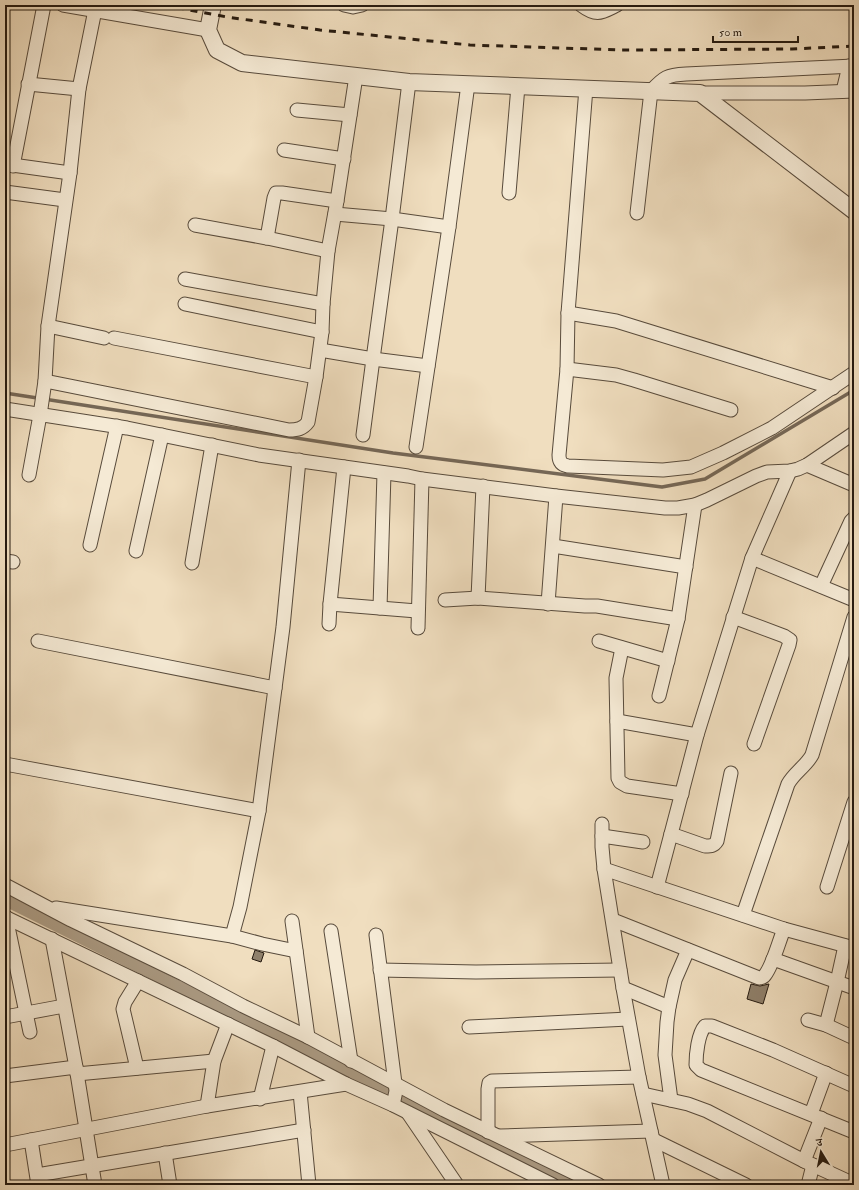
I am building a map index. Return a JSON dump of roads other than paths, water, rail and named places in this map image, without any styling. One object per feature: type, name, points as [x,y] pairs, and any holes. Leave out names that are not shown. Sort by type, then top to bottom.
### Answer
[{"type":"street","points":[[44,5],[28,84],[9,165],[70,173]]},
{"type":"street","points":[[63,5],[208,30]]},
{"type":"street","points":[[213,5],[208,30],[217,50],[242,63],[409,82],[586,88],[652,91],[694,93],[805,93],[848,91],[852,66],[674,75],[665,78],[652,91],[637,213]]},
{"type":"street","points":[[344,5],[353,7],[362,5]]},
{"type":"street","points":[[581,5],[596,13],[617,5]]},
{"type":"street","points":[[29,475],[41,405],[48,326],[70,173],[79,89],[95,10]]},
{"type":"street","points":[[44,381],[289,430],[296,430],[304,427],[308,422],[320,350],[328,251],[344,159],[356,76]]},
{"type":"street","points":[[363,435],[409,82]]},
{"type":"street","points":[[28,84],[79,89]]},
{"type":"street","points":[[416,447],[449,227],[468,84]]},
{"type":"street","points":[[509,193],[518,86]]},
{"type":"street","points":[[586,88],[568,313],[567,369],[559,459],[563,465],[663,470],[691,467],[723,453],[772,428],[854,373]]},
{"type":"street","points":[[694,93],[700,93],[854,210]]},
{"type":"street","points":[[297,110],[350,115]]},
{"type":"street","points":[[284,150],[344,159]]},
{"type":"street","points":[[5,192],[65,200]]},
{"type":"street","points":[[266,238],[276,193],[337,201]]},
{"type":"street","points":[[334,214],[392,219],[449,227]]},
{"type":"street","points":[[195,225],[328,251]]},
{"type":"street","points":[[185,279],[323,304]]},
{"type":"street","points":[[184,304],[322,332]]},
{"type":"street","points":[[568,313],[616,321],[833,388]]},
{"type":"street","points":[[48,326],[316,377]]},
{"type":"street","points":[[320,350],[428,366]]},
{"type":"street","points":[[567,369],[611,374],[731,410]]},
{"type":"street","points":[[5,410],[41,405],[117,426],[259,455],[422,479],[665,508],[678,508],[695,505],[756,476],[771,472],[798,469],[807,465],[854,432]]},
{"type":"street","points":[[90,545],[117,426]]},
{"type":"street","points":[[136,551],[162,435]]},
{"type":"street","points":[[192,563],[212,445]]},
{"type":"street","points":[[232,936],[240,907],[259,811],[282,627],[299,460]]},
{"type":"street","points":[[807,465],[854,485]]},
{"type":"street","points":[[329,624],[344,467]]},
{"type":"street","points":[[657,886],[697,735],[733,617],[752,558],[790,471]]},
{"type":"street","points":[[380,608],[384,473]]},
{"type":"street","points":[[418,628],[422,479]]},
{"type":"street","points":[[478,598],[483,486]]},
{"type":"street","points":[[548,604],[556,496]]},
{"type":"street","points":[[660,696],[678,619],[695,505]]},
{"type":"street","points":[[821,586],[851,521],[854,518]]},
{"type":"street","points":[[553,546],[686,567]]},
{"type":"street","points":[[752,558],[854,600]]},
{"type":"street","points":[[445,600],[478,598],[548,604],[597,606],[678,619]]},
{"type":"street","points":[[330,604],[418,612]]},
{"type":"street","points":[[733,617],[784,636],[790,640],[754,744]]},
{"type":"street","points":[[743,915],[788,784],[792,777],[808,762],[812,755],[854,617]]},
{"type":"street","points":[[38,641],[275,688]]},
{"type":"street","points":[[600,641],[668,661]]},
{"type":"street","points":[[622,648],[616,678],[618,778],[620,782],[627,786],[682,794]]},
{"type":"street","points":[[617,721],[697,735]]},
{"type":"street","points":[[5,764],[259,811]]},
{"type":"street","points":[[671,834],[705,846],[714,845],[717,841],[731,773]]},
{"type":"street","points":[[827,887],[850,832],[854,802]]},
{"type":"street","points":[[643,842],[602,830],[604,869],[628,1019],[639,1077],[663,1185]]},
{"type":"street","points":[[604,869],[784,929],[850,947],[826,1025]]},
{"type":"street","points":[[5,885],[71,920],[308,1037],[352,1061],[395,1095],[457,1185]]},
{"type":"street","points":[[47,907],[232,936],[296,951]]},
{"type":"street","points":[[6,917],[273,1046],[346,1084],[395,1095],[493,1134],[599,1185]]},
{"type":"street","points":[[6,917],[30,1032]]},
{"type":"street","points":[[613,920],[759,978],[765,975],[773,959],[784,929]]},
{"type":"street","points":[[292,921],[308,1037]]},
{"type":"street","points":[[331,930],[352,1061]]},
{"type":"street","points":[[376,935],[395,1095]]},
{"type":"street","points":[[52,939],[96,1185]]},
{"type":"street","points":[[671,1100],[665,1055],[665,1035],[675,980],[688,950]]},
{"type":"street","points":[[773,959],[854,988]]},
{"type":"street","points":[[380,970],[476,972],[620,970]]},
{"type":"street","points":[[137,1068],[124,1009],[125,1002],[138,981]]},
{"type":"street","points":[[623,988],[669,1007]]},
{"type":"street","points":[[5,1017],[64,1006]]},
{"type":"street","points":[[469,1027],[628,1019]]},
{"type":"street","points":[[808,1020],[826,1025],[854,1038]]},
{"type":"street","points":[[207,1106],[214,1061],[228,1024]]},
{"type":"street","points":[[854,1086],[773,1050],[712,1026],[706,1026],[702,1030],[696,1051],[696,1065],[701,1070],[752,1092],[854,1132]]},
{"type":"street","points":[[260,1098],[273,1046]]},
{"type":"street","points":[[5,1076],[76,1070],[137,1068],[214,1061]]},
{"type":"street","points":[[808,1185],[809,1163],[816,1116],[826,1073]]},
{"type":"street","points":[[493,1134],[488,1089],[489,1083],[492,1081],[639,1077]]},
{"type":"street","points":[[5,1145],[207,1106],[346,1084]]},
{"type":"street","points":[[300,1092],[309,1185]]},
{"type":"street","points":[[643,1094],[688,1104],[707,1111],[809,1163],[854,1184]]},
{"type":"street","points":[[408,1113],[553,1185]]},
{"type":"street","points":[[31,1140],[37,1180],[92,1165],[304,1130]]},
{"type":"street","points":[[493,1134],[653,1135],[746,1185]]},
{"type":"street","points":[[165,1153],[170,1185]]},
{"type":"waterway","points":[[5,393],[393,453],[662,487],[705,479],[854,390]]},
{"type":"waterway","points":[[5,900],[577,1185]]},
{"type":"railway","points":[[163,5],[227,17],[320,30],[470,45],[622,50],[792,49],[854,46]]}]
